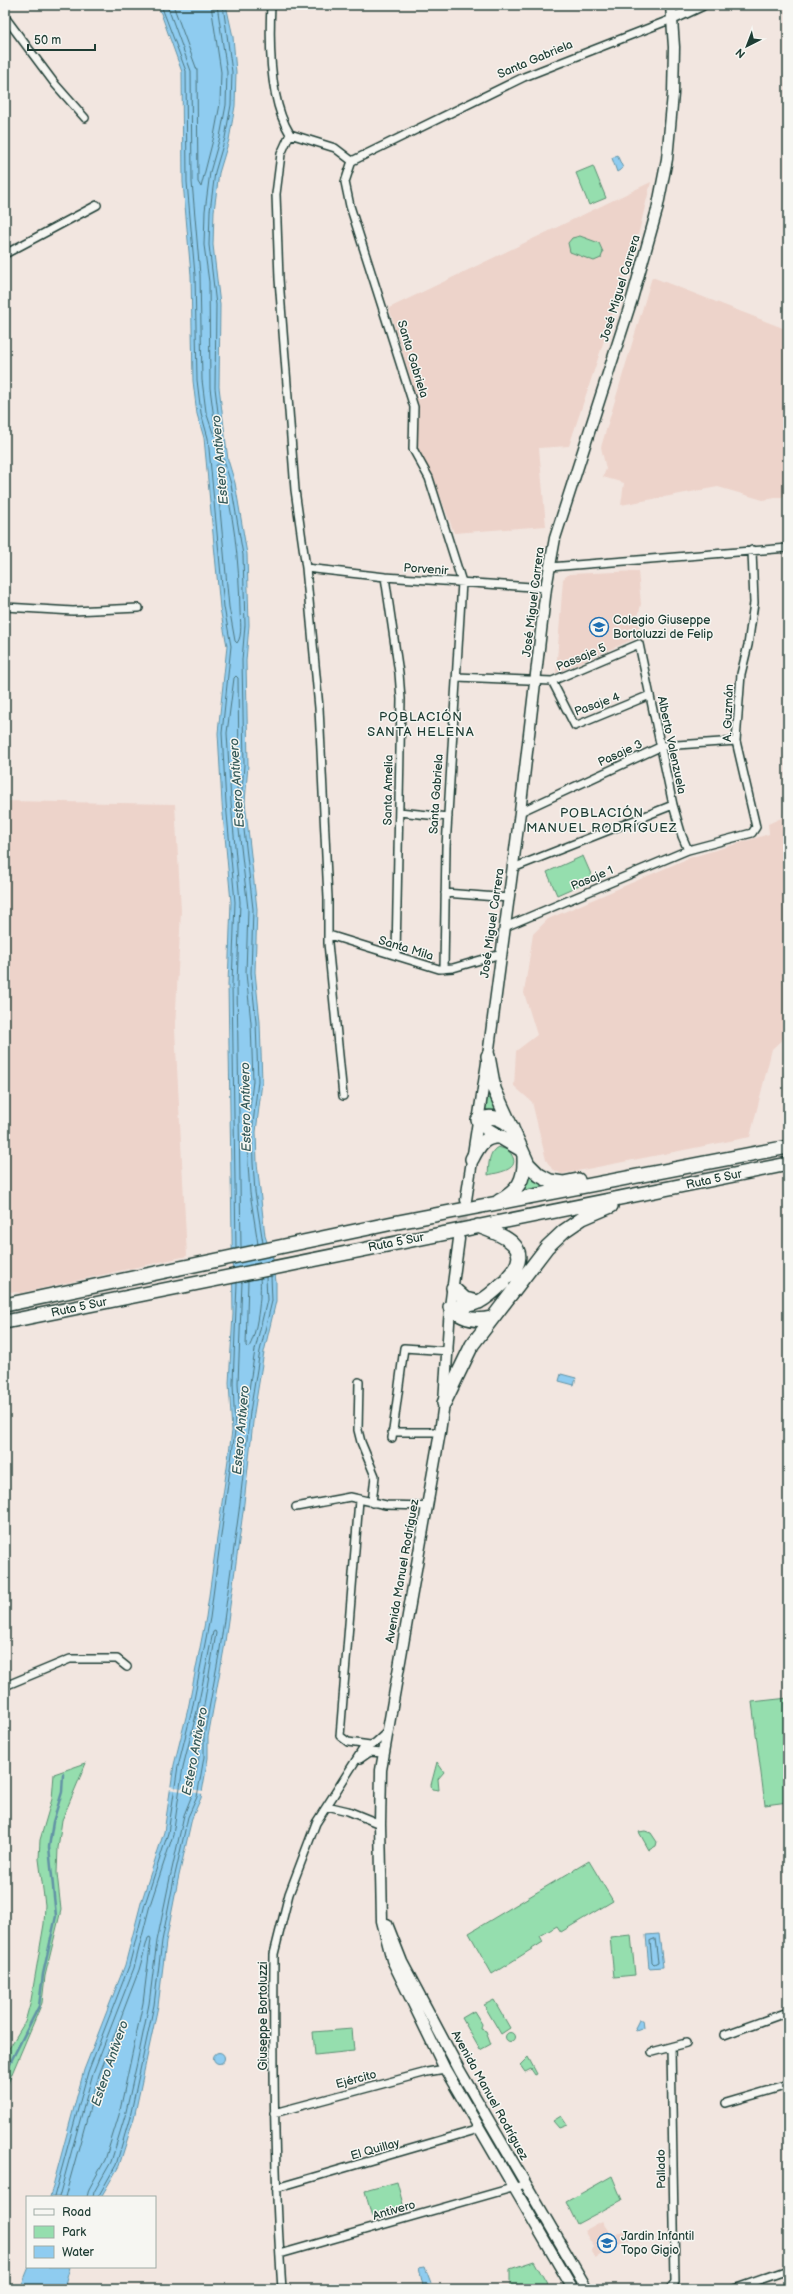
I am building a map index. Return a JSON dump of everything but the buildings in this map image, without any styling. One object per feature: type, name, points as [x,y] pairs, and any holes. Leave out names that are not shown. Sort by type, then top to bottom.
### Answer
[{"type":"highway","points":[[488,1056],[494,1089],[513,1130],[522,1154],[524,1172],[519,1186],[510,1194],[490,1206]]},
{"type":"highway","points":[[513,1130],[496,1118],[490,1116],[478,1120],[488,1130],[502,1137],[522,1154],[539,1175],[555,1183],[627,1172],[693,1167]]},
{"type":"highway","points":[[472,1159],[484,1141],[492,1137],[502,1137]]},
{"type":"highway","name":"Ruta 5 Sur","points":[[5,1305],[393,1223],[693,1167],[788,1147]]},
{"type":"highway","name":"Ruta 5 Sur","points":[[5,1323],[405,1240],[788,1164]]},
{"type":"highway","points":[[444,1402],[466,1354],[491,1318],[547,1247],[564,1231],[583,1218],[602,1209],[655,1191]]},
{"type":"highway","points":[[450,1307],[481,1302],[506,1280],[515,1269],[518,1260],[515,1245],[505,1236],[478,1226]]},
{"type":"highway","points":[[453,1288],[465,1299],[481,1302]]},
{"type":"highway","points":[[5,1297],[34,1299]]},
{"type":"highway","points":[[450,1307],[460,1315],[472,1319],[491,1318]]},
{"type":"main road","name":"José Miguel Carrera","points":[[466,1200],[488,1056],[513,868],[546,588],[555,538],[632,299],[657,210],[667,159],[673,94],[671,5]]},
{"type":"main road","name":"Santa Gabriela","points":[[672,19],[702,5]]},
{"type":"main road","name":"Avenida Manuel Rodríguez","points":[[459,1239],[450,1307],[444,1402],[440,1432],[383,1753],[380,1824],[383,1930],[392,1960],[445,2069],[573,2289]]},
{"type":"main road","name":"Avenida Manuel Rodríguez","points":[[383,1908],[402,1962],[485,2114],[587,2289]]},
{"type":"main road","points":[[477,2125],[485,2114]]},
{"type":"main road","points":[[537,2228],[548,2222]]},
{"type":"street","points":[[271,5],[272,77],[284,124],[290,134],[335,148],[352,161]]},
{"type":"street","points":[[5,17],[55,84],[85,118]]},
{"type":"street","name":"Santa Gabriela","points":[[444,969],[448,816],[462,582],[429,478],[413,449],[414,407],[350,206],[345,182],[352,161],[524,77],[672,19]]},
{"type":"street","points":[[290,134],[281,154],[276,194],[279,271],[295,490],[306,568],[318,708],[329,935],[343,1096]]},
{"type":"street","points":[[5,254],[97,205]]},
{"type":"street","points":[[550,567],[788,548]]},
{"type":"street","name":"A. Guzmán","points":[[688,850],[752,833],[756,826],[736,741],[741,674],[748,645],[754,603],[752,550]]},
{"type":"street","name":"Porvenir","points":[[306,568],[385,577],[546,588]]},
{"type":"street","name":"Santa Amelia","points":[[385,577],[400,683],[396,955]]},
{"type":"street","points":[[5,607],[73,611],[138,608]]},
{"type":"street","name":"Passaje 5","points":[[457,677],[552,681],[639,644]]},
{"type":"street","name":"Alberto Valenzuela","points":[[639,644],[662,746],[673,804],[682,836],[688,850]]},
{"type":"street","name":"Pasaje 4","points":[[552,681],[575,726],[650,694]]},
{"type":"street","name":"Pasaje 3","points":[[520,812],[662,746],[736,741]]},
{"type":"street","points":[[513,868],[673,804]]},
{"type":"street","points":[[399,812],[448,816]]},
{"type":"street","name":"Pasaje 1","points":[[505,926],[688,850]]},
{"type":"street","points":[[445,893],[509,898]]},
{"type":"street","name":"Santa Mila","points":[[329,935],[444,969],[501,954]]},
{"type":"street","points":[[440,1432],[392,1435],[404,1348],[448,1351]]},
{"type":"street","points":[[358,1382],[358,1430],[361,1442],[376,1476],[372,1503]]},
{"type":"street","points":[[296,1507],[343,1497],[372,1503],[428,1506]]},
{"type":"street","points":[[359,1500],[340,1736],[348,1742],[370,1745]]},
{"type":"street","points":[[5,1686],[70,1659],[117,1659],[127,1667]]},
{"type":"street","name":"Giuseppe Bortoluzzi","points":[[282,2289],[276,2188],[274,2113],[274,1954],[289,1894],[316,1823],[363,1750],[386,1732]]},
{"type":"street","points":[[357,1761],[370,1752],[383,1753]]},
{"type":"street","points":[[327,1806],[348,1811],[380,1824]]},
{"type":"street","points":[[724,2035],[788,2012]]},
{"type":"street","points":[[652,2052],[686,2043]]},
{"type":"street","name":"Pallado","points":[[670,2289],[675,2282],[672,2047]]},
{"type":"street","name":"Ejército","points":[[274,2113],[427,2072],[445,2069]]},
{"type":"street","points":[[726,2103],[788,2085]]},
{"type":"street","name":"El Quillay","points":[[276,2188],[477,2125]]},
{"type":"street","name":"Antivero","points":[[280,2254],[526,2184]]},
{"type":"street","points":[[734,2289],[788,2270]]},
{"type":"shaded area","points":[[651,182],[636,244],[569,446],[539,448],[546,526],[454,533],[435,482],[419,452],[417,440],[419,406],[389,308]]},
{"type":"shaded area","points":[[652,277],[788,330],[788,496],[763,500],[718,487],[621,505],[624,483],[603,477],[606,469],[601,447]]},
{"type":"shaded area","name":"Colegio Giuseppe Bortoluzzi de Felip","points":[[638,571],[641,604],[638,617],[641,636],[556,673],[563,579],[569,574]]},
{"type":"shaded area","points":[[5,801],[175,804],[181,911],[175,1029],[187,1256],[21,1293],[5,1291]]},
{"type":"shaded area","points":[[788,815],[788,1034],[772,1049],[750,1137],[562,1174],[552,1169],[546,1160],[532,1102],[514,1086],[516,1051],[537,1035],[524,993],[533,934],[548,919],[689,858],[769,834],[768,824]]},
{"type":"shaded area","name":"Jardin Infantil Topo Gigio","points":[[602,2221],[612,2237],[625,2230],[630,2239],[595,2258],[591,2252],[594,2247],[584,2231]]},
{"type":"green space","points":[[593,166],[606,198],[589,205],[576,173]]},
{"type":"green space","points":[[580,236],[599,243],[603,252],[601,258],[594,261],[570,252],[568,243],[572,238]]},
{"type":"green space","points":[[583,856],[593,879],[557,895],[547,872]]},
{"type":"green space","points":[[487,1083],[505,1119],[484,1114]]},
{"type":"green space","points":[[498,1147],[508,1150],[513,1156],[513,1165],[505,1171],[488,1175],[492,1152]]},
{"type":"green space","points":[[527,1170],[554,1186],[514,1194]]},
{"type":"green space","points":[[788,1698],[788,1802],[765,1805],[752,1702]]},
{"type":"green space","points":[[437,1762],[444,1772],[438,1779],[439,1790],[432,1789],[431,1785]]},
{"type":"green space","points":[[86,1763],[62,1820],[58,1848],[57,1873],[61,1910],[45,1976],[42,2003],[5,2090],[5,2055],[25,2022],[31,2000],[44,1924],[45,1905],[39,1859],[40,1840],[52,1799],[54,1774]]},
{"type":"green space","points":[[645,1831],[651,1833],[657,1842],[656,1846],[649,1850],[639,1832]]},
{"type":"green space","points":[[589,1861],[613,1901],[561,1932],[557,1926],[540,1936],[543,1942],[492,1974],[469,1933]]},
{"type":"green space","points":[[631,1935],[635,1975],[614,1977],[610,1937]]},
{"type":"green space","points":[[494,2000],[510,2028],[501,2034],[484,2005]]},
{"type":"green space","points":[[474,2011],[482,2024],[481,2029],[486,2031],[491,2044],[480,2050],[462,2018]]},
{"type":"green space","points":[[352,2029],[354,2051],[315,2055],[313,2032]]},
{"type":"green space","points":[[510,2032],[515,2037],[510,2042],[505,2037]]},
{"type":"green space","points":[[528,2057],[537,2074],[535,2075],[531,2069],[525,2072],[520,2065]]},
{"type":"green space","points":[[561,2116],[567,2125],[559,2128],[553,2121]]},
{"type":"green space","points":[[612,2176],[622,2200],[577,2224],[566,2202]]},
{"type":"green space","points":[[397,2182],[404,2208],[372,2217],[365,2191]]},
{"type":"green space","points":[[534,2261],[550,2289],[510,2289],[510,2269]]},
{"type":"water","name":"Estero Antivero","points":[[158,5],[226,5],[233,37],[236,72],[235,106],[229,140],[219,173],[214,211],[213,245],[220,305],[219,387],[228,460],[235,483],[247,554],[249,625],[246,661],[248,765],[245,802],[257,909],[255,972],[260,1022],[262,1082],[256,1132],[257,1163],[265,1236],[273,1259],[276,1282],[276,1301],[264,1352],[254,1413],[243,1512],[224,1649],[208,1737],[208,1758],[201,1798],[192,1818],[178,1880],[166,1942],[158,2006],[134,2118],[119,2166],[102,2196],[50,2196],[84,2070],[125,1965],[141,1903],[164,1832],[174,1765],[188,1709],[206,1617],[232,1431],[229,1383],[233,1314],[228,984],[231,902],[222,803],[218,733],[227,646],[220,608],[204,438],[197,414],[193,381],[191,275],[183,182],[182,72]]},
{"type":"water","points":[[617,155],[623,168],[617,172],[612,158]]},
{"type":"water","points":[[561,1374],[576,1378],[574,1385],[559,1381]]},
{"type":"water","points":[[659,1934],[663,1967],[649,1968],[646,1935]]},
{"type":"water","points":[[639,2020],[643,2020],[644,2028],[636,2031],[635,2028]]},
{"type":"water","points":[[217,2053],[221,2053],[223,2054],[223,2062],[217,2063],[214,2060],[214,2056]]},
{"type":"water","points":[[425,2267],[431,2283],[423,2286],[419,2268]]},
{"type":"water","points":[[29,2268],[70,2268],[64,2289],[20,2289]]},
{"type":"pier","points":[[168,1786],[204,1791],[204,1794],[167,1789]]},
{"type":"waterway","points":[[5,2073],[39,2006],[43,1974],[56,1916],[49,1847],[53,1822],[62,1792],[63,1774]]},
{"type":"tunnel","points":[[459,1237],[465,1203]]},
{"type":"place","name":"Colegio Giuseppe Bortoluzzi de Felip","points":[[599,627]]},
{"type":"place","name":"Jardin Infantil Topo Gigio","points":[[607,2243]]},
{"type":"district","name":"POBLACIÓN SANTA HELENA","points":[[421,724]]},
{"type":"district","name":"POBLACIÓN MANUEL RODRÍGUEZ","points":[[602,820]]}]
